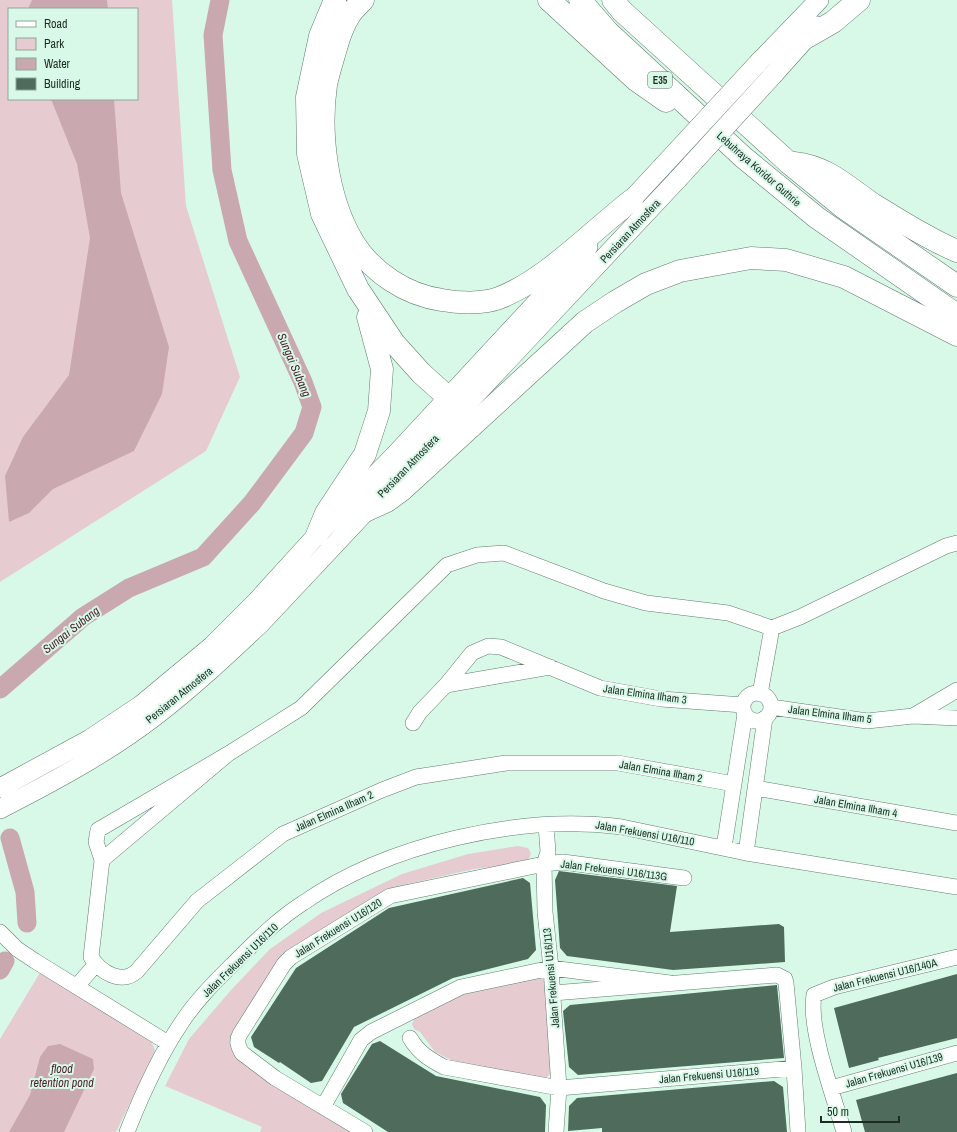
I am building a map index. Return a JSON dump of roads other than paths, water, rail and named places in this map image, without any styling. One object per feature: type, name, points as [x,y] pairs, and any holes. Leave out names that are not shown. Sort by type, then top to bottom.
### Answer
[{"type":"highway","points":[[335,0],[320,36],[307,97],[308,154],[322,214],[358,288],[394,343],[455,404]]},
{"type":"highway","points":[[363,0],[350,14],[339,38],[326,84],[324,126],[327,168],[339,211],[352,241],[370,264],[400,288],[430,299],[459,303],[498,298],[533,280],[632,200]]},
{"type":"highway","points":[[549,0],[636,80],[743,157]]},
{"type":"highway","name":"Lebuhraya Koridor Guthrie","points":[[580,0],[608,32],[743,157],[816,217],[957,316]]},
{"type":"highway","name":"E35","points":[[613,0],[628,16],[789,163],[844,208],[957,286]]},
{"type":"highway","points":[[807,37],[834,22],[859,0]]},
{"type":"highway","points":[[789,163],[811,165],[827,172],[874,204],[936,242],[957,251]]},
{"type":"highway","points":[[365,511],[387,501],[402,490],[585,322],[646,284],[680,272],[717,263],[750,258],[786,260],[844,277],[957,335]]},
{"type":"highway","points":[[317,535],[326,514],[365,454],[379,411],[382,368],[372,330],[358,288]]},
{"type":"main road","points":[[766,68],[819,0]]},
{"type":"main road","points":[[766,68],[807,37],[844,0]]},
{"type":"main road","name":"Persiaran Atmosfera","points":[[0,809],[86,762],[159,713],[218,664],[261,623],[365,511],[455,404],[632,200],[662,168],[766,68]]},
{"type":"main road","name":"Persiaran Atmosfera","points":[[0,788],[90,738],[141,705],[212,646],[256,602],[317,535],[394,456],[455,404],[678,179],[766,68]]},
{"type":"street","points":[[77,986],[96,964],[92,957],[91,948],[102,860],[96,842],[98,830],[228,754],[301,708],[447,565],[477,555],[504,553],[604,591],[646,603],[728,613],[772,628],[800,617],[946,546],[957,543]]},
{"type":"street","points":[[760,694],[772,628]]},
{"type":"street","name":"Jalan Elmina Ilham 3","points":[[413,724],[420,712],[446,685],[472,653],[488,646],[501,647],[600,688],[661,699],[744,710]]},
{"type":"street","points":[[446,685],[550,667]]},
{"type":"street","name":"Jalan Elmina Ilham 5","points":[[913,716],[957,690]]},
{"type":"street","points":[[724,847],[747,697],[760,694],[768,698],[768,712],[746,853]]},
{"type":"street","points":[[744,710],[752,720],[757,721],[768,712]]},
{"type":"street","name":"Jalan Elmina Ilham 5","points":[[768,712],[867,721],[913,716],[957,718]]},
{"type":"street","points":[[102,860],[228,754]]},
{"type":"street","name":"Jalan Elmina Ilham 2","points":[[96,964],[102,970],[118,978],[132,976],[197,902],[283,834],[382,790],[416,777],[506,762],[618,763],[734,784]]},
{"type":"street","name":"Jalan Elmina Ilham 4","points":[[755,788],[957,823]]},
{"type":"street","name":"Jalan Frekuensi U16/110","points":[[127,1132],[140,1099],[168,1043],[213,983],[258,939],[302,903],[347,876],[426,846],[484,832],[541,825],[574,823],[622,827],[724,847],[746,853],[957,887]]},
{"type":"street","name":"Jalan Frekuensi U16/113","points":[[541,825],[539,853],[544,864],[545,912],[551,968],[560,1088],[556,1132]]},
{"type":"street","name":"Jalan Frekuensi U16/113G","points":[[544,864],[563,862],[684,878]]},
{"type":"street","name":"Jalan Frekuensi U16/120","points":[[365,1132],[275,1078],[242,1053],[237,1039],[284,964],[291,957],[390,896],[544,864]]},
{"type":"street","points":[[0,932],[17,949],[168,1043]]},
{"type":"street","name":"Jalan Frekuensi U16/140A","points":[[831,1088],[821,1054],[812,1004],[814,995],[834,988],[957,957]]},
{"type":"street","points":[[322,1107],[361,1040],[372,1032],[461,987],[551,968],[670,983]]},
{"type":"street","points":[[553,994],[777,975],[785,979],[794,1068],[798,1132]]},
{"type":"street","name":"Jalan Frekuensi U16/119","points":[[410,1038],[417,1050],[426,1058],[444,1066],[560,1088],[794,1068]]},
{"type":"street","name":"Jalan Frekuensi U16/139","points":[[831,1088],[957,1053]]},
{"type":"street","points":[[831,1088],[844,1132]]},
{"type":"water","points":[[32,0],[107,0],[108,8],[28,8]]},
{"type":"water","points":[[51,100],[114,100],[121,193],[169,347],[162,394],[134,451],[53,489],[29,513],[9,522],[5,476],[23,437],[69,375],[90,238],[77,164]]},
{"type":"water","name":"flood retention pond","points":[[60,1044],[93,1059],[94,1069],[64,1132],[9,1132],[30,1095],[40,1057],[48,1046]]},
{"type":"waterway","name":"Sungai Subang","points":[[0,689],[83,617],[129,588],[203,557],[252,503],[304,433],[312,407],[303,382],[238,241],[222,170],[213,35],[220,0]]},
{"type":"waterway","name":"Sungai Subang","points":[[10,838],[25,892],[27,923]]},
{"type":"waterway","name":"Sungai Subang","points":[[0,970],[5,961]]}]
